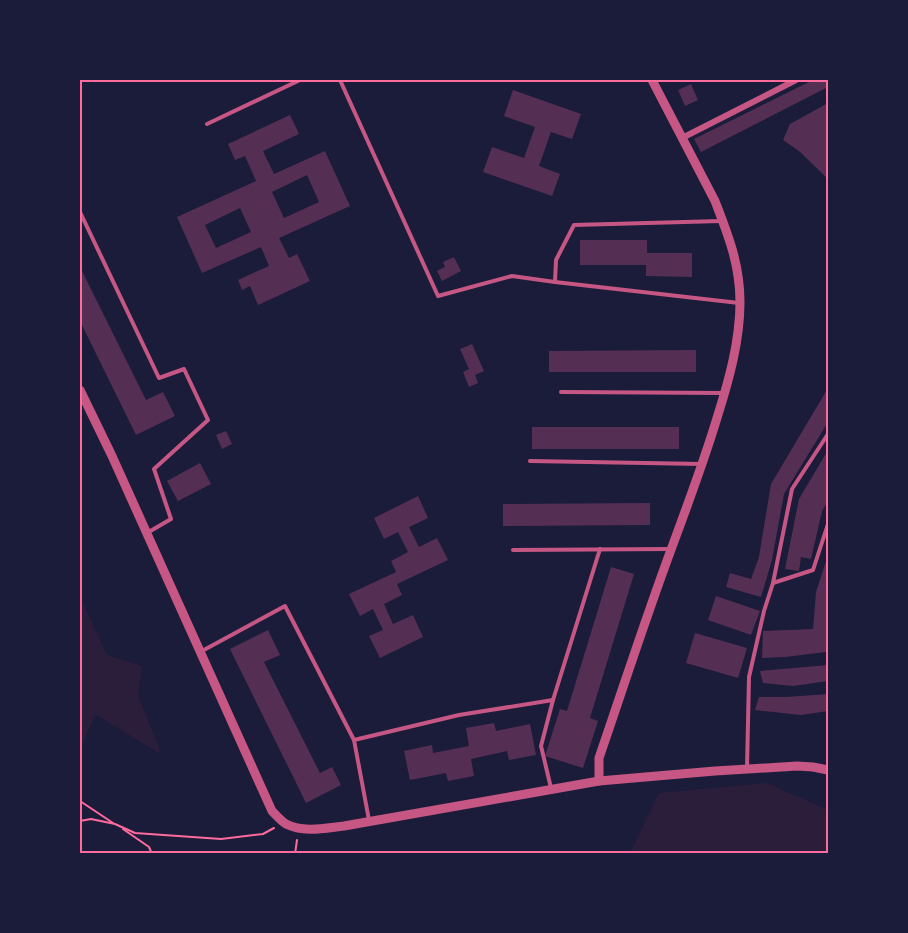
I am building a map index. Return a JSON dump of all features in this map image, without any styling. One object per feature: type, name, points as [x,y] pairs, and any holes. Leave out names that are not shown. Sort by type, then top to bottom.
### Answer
[{"type":"street","points":[[599,782],[599,758],[671,549],[703,464],[730,377],[740,303],[738,268],[723,221],[715,201],[652,80]]},
{"type":"street","points":[[682,138],[796,80]]},
{"type":"street","points":[[80,390],[272,811],[285,823],[298,828],[316,829],[599,782],[797,766],[828,770]]},
{"type":"lane","points":[[207,124],[300,80]]},
{"type":"lane","points":[[340,80],[438,296],[512,276],[740,303]]},
{"type":"lane","points":[[80,212],[159,378],[184,369],[208,420],[154,469],[171,519],[147,533]]},
{"type":"lane","points":[[555,282],[556,260],[574,225],[723,221]]},
{"type":"lane","points":[[561,392],[725,393]]},
{"type":"lane","points":[[747,769],[749,677],[773,583],[792,489],[828,434]]},
{"type":"lane","points":[[530,461],[703,464]]},
{"type":"lane","points":[[773,583],[813,570],[828,524]]},
{"type":"lane","points":[[552,790],[541,746],[600,549]]},
{"type":"lane","points":[[513,550],[671,549]]},
{"type":"lane","points":[[200,652],[285,606],[354,740],[369,821]]},
{"type":"lane","points":[[354,740],[459,715],[553,700]]},
{"type":"path","points":[[80,801],[149,847],[152,854]]},
{"type":"path","points":[[80,821],[91,819],[115,824],[135,833],[221,839],[263,834],[285,823]]},
{"type":"path","points":[[295,854],[298,828]]},
{"type":"shaded area","points":[[80,597],[107,655],[142,666],[138,696],[162,755],[95,714],[80,751]]},
{"type":"shaded area","points":[[767,783],[828,810],[828,853],[630,853],[659,793]]},
{"type":"building","points":[[813,80],[828,80],[828,87],[701,152],[694,139]]},
{"type":"building","points":[[691,84],[698,100],[685,106],[678,90]]},
{"type":"building","points":[[513,90],[581,114],[572,139],[551,132],[539,166],[560,174],[552,196],[483,172],[492,147],[524,158],[535,127],[504,116]]},
{"type":"building","points":[[828,103],[828,179],[799,151],[783,140],[790,124]]},
{"type":"building","points":[[290,115],[299,134],[263,151],[274,174],[325,151],[350,206],[279,238],[289,258],[297,254],[310,281],[258,305],[250,286],[242,290],[238,280],[269,266],[261,247],[202,273],[177,217],[256,181],[245,156],[235,160],[228,144]],"holes":[[[307,175],[319,202],[284,218],[272,192]],[[240,208],[251,232],[216,248],[205,225]]]},
{"type":"building","points":[[580,240],[647,240],[647,253],[692,253],[692,277],[646,276],[646,265],[580,265]]},
{"type":"building","points":[[454,257],[461,271],[442,281],[437,271],[445,267],[443,262]]},
{"type":"building","points":[[80,267],[146,400],[163,392],[175,416],[136,435],[80,321]]},
{"type":"building","points":[[472,344],[484,371],[475,375],[478,383],[469,387],[463,372],[469,369],[460,349]]},
{"type":"building","points":[[696,350],[696,372],[549,372],[549,351]]},
{"type":"building","points":[[828,388],[828,422],[784,494],[772,560],[761,597],[726,587],[730,573],[751,579],[759,557],[771,484]]},
{"type":"building","points":[[532,427],[679,427],[679,449],[532,449]]},
{"type":"building","points":[[226,431],[232,444],[222,449],[216,435]]},
{"type":"building","points":[[828,450],[828,501],[822,511],[811,559],[801,557],[799,571],[785,569],[799,499]]},
{"type":"building","points":[[200,463],[211,484],[178,501],[167,481]]},
{"type":"building","points":[[418,496],[428,518],[409,527],[419,547],[437,538],[448,560],[397,584],[402,595],[384,604],[393,624],[413,615],[423,637],[380,658],[369,636],[383,630],[373,609],[360,616],[349,594],[396,572],[391,561],[408,552],[398,532],[384,539],[374,518]]},
{"type":"building","points":[[650,503],[650,525],[503,526],[503,504]]},
{"type":"building","points":[[828,555],[828,665],[826,652],[762,658],[763,631],[813,629],[816,592]]},
{"type":"building","points":[[611,567],[634,574],[590,718],[598,721],[583,768],[545,756],[560,709],[567,711]]},
{"type":"building","points":[[716,596],[760,611],[751,635],[708,620]]},
{"type":"building","points":[[268,630],[280,655],[264,662],[320,773],[332,767],[341,785],[306,803],[230,649]]},
{"type":"building","points":[[695,633],[747,648],[738,678],[686,663]]},
{"type":"building","points":[[828,665],[828,681],[793,686],[763,683],[760,671]]},
{"type":"building","points":[[828,694],[828,711],[801,715],[755,710],[759,697]]},
{"type":"building","points":[[494,723],[496,731],[530,724],[536,755],[509,760],[507,751],[471,759],[474,776],[448,781],[446,773],[410,780],[404,751],[432,745],[433,753],[469,746],[466,728]]}]
